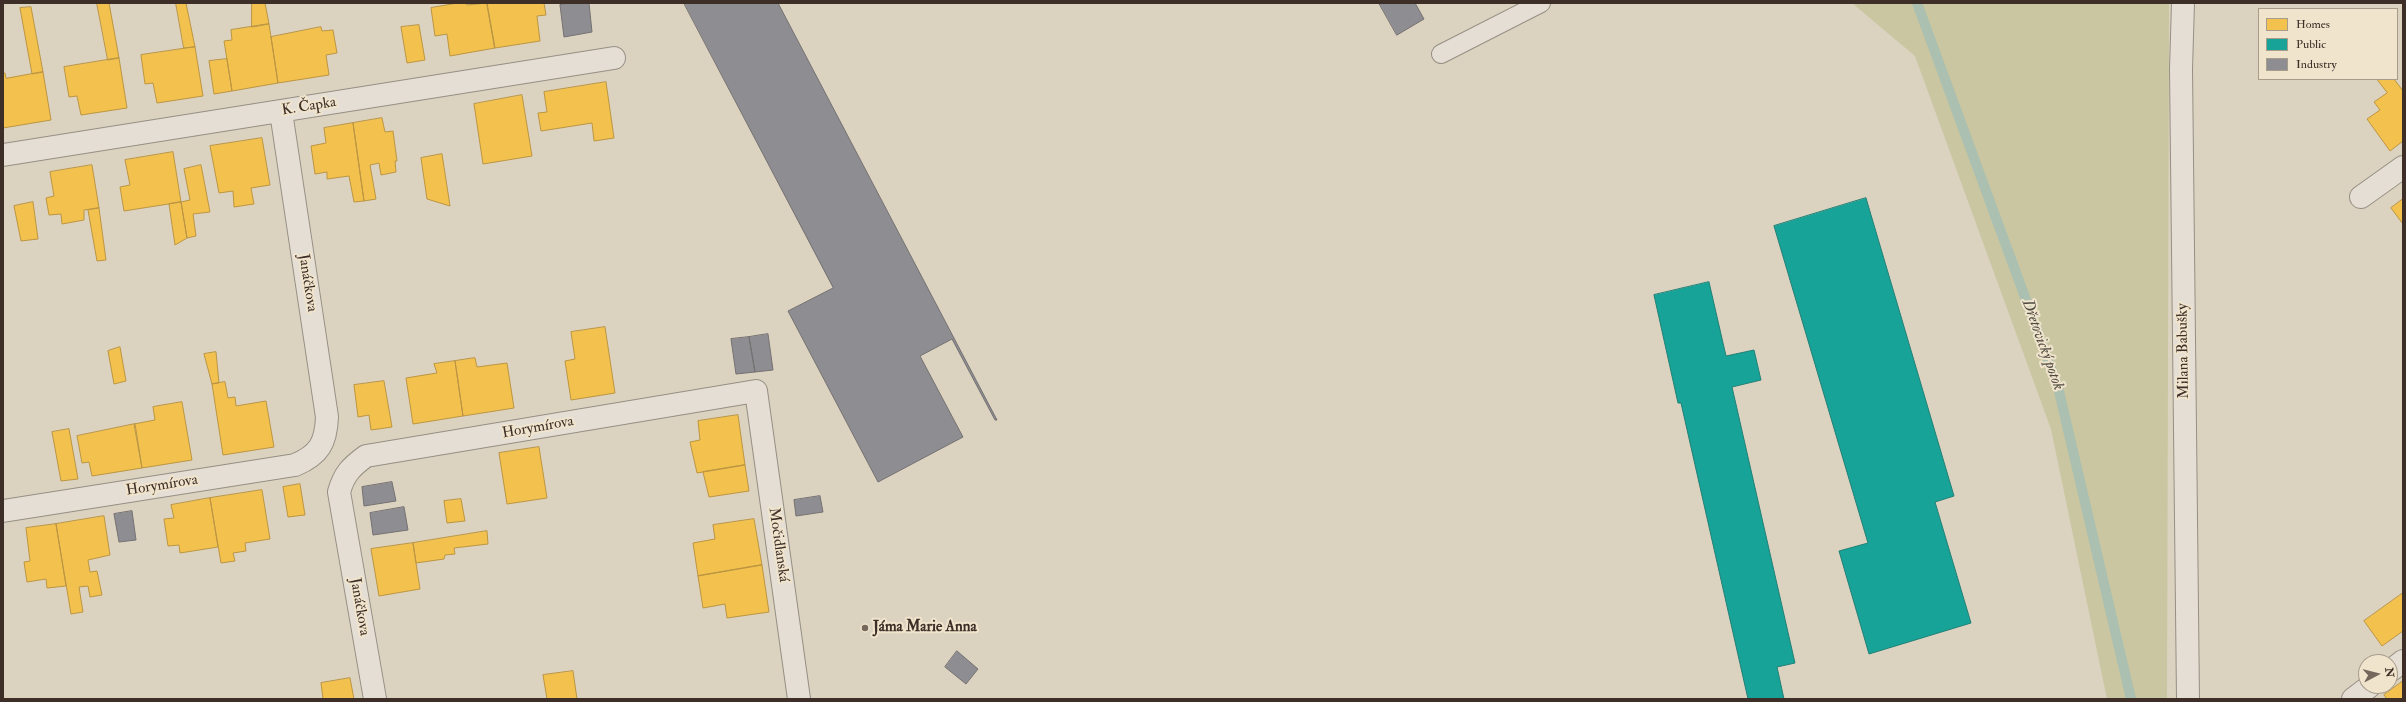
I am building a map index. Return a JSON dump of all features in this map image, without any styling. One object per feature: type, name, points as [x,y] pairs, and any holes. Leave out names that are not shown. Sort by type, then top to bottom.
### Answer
[{"type":"street","name":"Milana Babušky","points":[[2183,3],[2181,69],[2188,699]]},
{"type":"street","name":"K. Čapka","points":[[3,155],[614,58]]},
{"type":"street","name":"Janáčkova","points":[[281,112],[327,417],[326,433],[317,452]]},
{"type":"street","points":[[2361,198],[2403,167]]},
{"type":"street","name":"Horymírova","points":[[340,492],[344,476],[352,466],[366,456],[756,391]]},
{"type":"street","name":"Močidlanská","points":[[756,391],[799,699]]},
{"type":"street","name":"Horymírova","points":[[3,511],[295,465],[308,460],[317,452]]},
{"type":"street","name":"Janáčkova","points":[[340,492],[375,699]]},
{"type":"lane","points":[[1441,54],[1541,3]]},
{"type":"shaded area","points":[[1852,3],[2169,3],[2167,699],[2107,699],[2051,429],[1915,56]]},
{"type":"building: Homes","points":[[97,3],[109,3],[119,58],[108,60]]},
{"type":"building: Homes","points":[[176,3],[186,3],[195,47],[184,48]]},
{"type":"building: Homes","points":[[252,3],[265,3],[269,24],[252,27]]},
{"type":"building: Homes","points":[[466,3],[467,5],[487,3],[495,48],[450,56],[447,34],[435,36],[431,8]]},
{"type":"building: Homes","points":[[487,3],[544,3],[546,15],[537,16],[540,41],[495,48]]},
{"type":"building: Homes","points":[[31,7],[43,72],[32,74],[20,8]]},
{"type":"building: Homes","points":[[269,24],[278,83],[232,91],[224,41],[232,40],[231,30]]},
{"type":"building: Homes","points":[[419,25],[425,60],[407,63],[401,27]]},
{"type":"building: Homes","points":[[321,27],[322,31],[333,30],[337,53],[326,55],[329,75],[278,83],[271,37]]},
{"type":"building: Homes","points":[[195,47],[203,96],[157,103],[153,83],[145,84],[141,55]]},
{"type":"building: Homes","points":[[119,58],[127,108],[81,115],[77,96],[69,97],[64,67]]},
{"type":"building: Homes","points":[[227,59],[232,91],[214,94],[209,61]]},
{"type":"building: Homes","points":[[43,72],[51,120],[3,128],[3,73],[5,73],[6,78]]},
{"type":"building: Homes","points":[[2378,80],[2395,80],[2403,91],[2403,141],[2390,151],[2367,119],[2380,110],[2374,102],[2387,93]]},
{"type":"building: Homes","points":[[606,82],[614,138],[594,141],[592,123],[541,131],[538,113],[547,112],[544,92]]},
{"type":"building: Homes","points":[[522,95],[532,156],[483,164],[474,104]]},
{"type":"building: Homes","points":[[382,118],[385,132],[393,131],[397,161],[395,161],[396,172],[381,175],[379,163],[370,165],[376,199],[364,201],[353,123]]},
{"type":"building: Homes","points":[[353,123],[364,201],[354,202],[349,176],[327,179],[327,172],[315,174],[311,146],[326,143],[324,128]]},
{"type":"building: Homes","points":[[262,138],[270,185],[251,188],[254,204],[234,207],[233,191],[219,193],[210,146]]},
{"type":"building: Homes","points":[[173,152],[181,202],[124,211],[120,187],[130,185],[125,160]]},
{"type":"building: Homes","points":[[442,154],[450,206],[427,199],[421,158]]},
{"type":"building: Homes","points":[[92,165],[99,208],[84,210],[84,220],[62,224],[61,214],[49,215],[46,198],[54,196],[50,172]]},
{"type":"building: Homes","points":[[201,165],[210,212],[193,214],[196,236],[187,238],[181,202],[190,200],[184,169]]},
{"type":"building: Homes","points":[[2403,199],[2403,224],[2391,208]]},
{"type":"building: Homes","points":[[33,202],[38,239],[21,241],[14,206]]},
{"type":"building: Homes","points":[[181,202],[187,238],[175,245],[169,204]]},
{"type":"building: Homes","points":[[99,208],[106,260],[97,261],[88,210]]},
{"type":"building: Homes","points":[[605,327],[615,393],[571,400],[565,361],[575,359],[571,332]]},
{"type":"building: Homes","points":[[120,347],[126,381],[114,384],[108,351]]},
{"type":"building: Homes","points":[[216,352],[219,383],[212,384],[204,354]]},
{"type":"building: Homes","points":[[475,358],[477,367],[507,363],[514,408],[463,416],[455,361]]},
{"type":"building: Homes","points":[[455,361],[463,416],[413,424],[406,378],[437,373],[434,364]]},
{"type":"building: Homes","points":[[384,381],[392,427],[371,430],[369,415],[358,417],[354,385]]},
{"type":"building: Homes","points":[[225,382],[228,398],[235,397],[236,406],[266,401],[274,447],[223,455],[212,384]]},
{"type":"building: Homes","points":[[182,402],[192,460],[142,468],[134,424],[155,420],[153,407]]},
{"type":"building: Homes","points":[[738,415],[745,465],[697,473],[690,442],[700,440],[698,421]]},
{"type":"building: Homes","points":[[135,424],[142,468],[92,476],[89,462],[82,463],[77,436]]},
{"type":"building: Homes","points":[[69,429],[78,479],[61,481],[52,432]]},
{"type":"building: Homes","points":[[539,447],[547,498],[507,504],[499,453]]},
{"type":"building: Homes","points":[[745,465],[749,491],[709,497],[703,472]]},
{"type":"building: Homes","points":[[300,484],[305,515],[288,517],[283,487]]},
{"type":"building: Homes","points":[[262,490],[270,539],[245,543],[246,551],[233,553],[235,561],[221,563],[210,498]]},
{"type":"building: Homes","points":[[210,498],[218,547],[180,553],[179,545],[168,546],[164,519],[174,518],[171,505]]},
{"type":"building: Homes","points":[[461,499],[465,521],[447,523],[444,501]]},
{"type":"building: Homes","points":[[104,516],[110,555],[88,560],[90,572],[97,571],[102,595],[90,597],[88,586],[79,587],[83,612],[71,614],[56,524]]},
{"type":"building: Homes","points":[[754,519],[762,565],[698,576],[693,543],[715,539],[713,525]]},
{"type":"building: Homes","points":[[56,524],[66,586],[47,588],[46,579],[27,582],[24,562],[30,561],[26,528]]},
{"type":"building: Homes","points":[[487,531],[488,544],[454,548],[455,554],[445,555],[444,559],[416,563],[413,543]]},
{"type":"building: Homes","points":[[413,543],[420,589],[379,596],[371,549]]},
{"type":"building: Homes","points":[[762,565],[769,612],[727,618],[725,604],[703,608],[698,576]]},
{"type":"building: Homes","points":[[2403,593],[2403,631],[2382,646],[2364,621]]},
{"type":"building: Homes","points":[[573,671],[577,699],[547,699],[543,675]]},
{"type":"building: Homes","points":[[350,678],[354,699],[323,699],[321,683]]},
{"type":"building: Homes","points":[[2403,681],[2403,699],[2387,699],[2384,695],[2385,694],[2398,694],[2398,685]]},
{"type":"building: Public","points":[[1866,198],[1954,496],[1935,502],[1971,623],[1869,654],[1839,551],[1868,543],[1774,226]]},
{"type":"building: Public","points":[[1709,282],[1726,356],[1754,350],[1761,380],[1732,387],[1795,663],[1777,667],[1784,699],[1748,699],[1681,403],[1678,403],[1654,295]]},
{"type":"building: Industry","points":[[571,3],[589,3],[592,32],[564,37],[560,5]]},
{"type":"building: Industry","points":[[684,3],[778,3],[997,420],[995,420],[952,339],[920,356],[963,437],[878,482],[788,311],[833,288]]},
{"type":"building: Industry","points":[[1379,3],[1415,3],[1424,19],[1397,35]]},
{"type":"building: Industry","points":[[768,334],[773,370],[755,372],[749,337]]},
{"type":"building: Industry","points":[[749,337],[755,372],[736,374],[731,339]]},
{"type":"building: Industry","points":[[392,482],[396,501],[364,506],[362,487]]},
{"type":"building: Industry","points":[[820,496],[823,512],[796,516],[794,500]]},
{"type":"building: Industry","points":[[404,507],[408,530],[373,535],[370,513]]},
{"type":"building: Industry","points":[[132,511],[136,540],[119,542],[114,514]]},
{"type":"building: Industry","points":[[957,651],[978,669],[966,684],[945,667]]},
{"type":"waterway","name":"Dřetovický potok","points":[[1917,3],[2058,387],[2131,699]]},
{"type":"place","name":"Jáma Marie Anna","points":[[865,628]]}]
